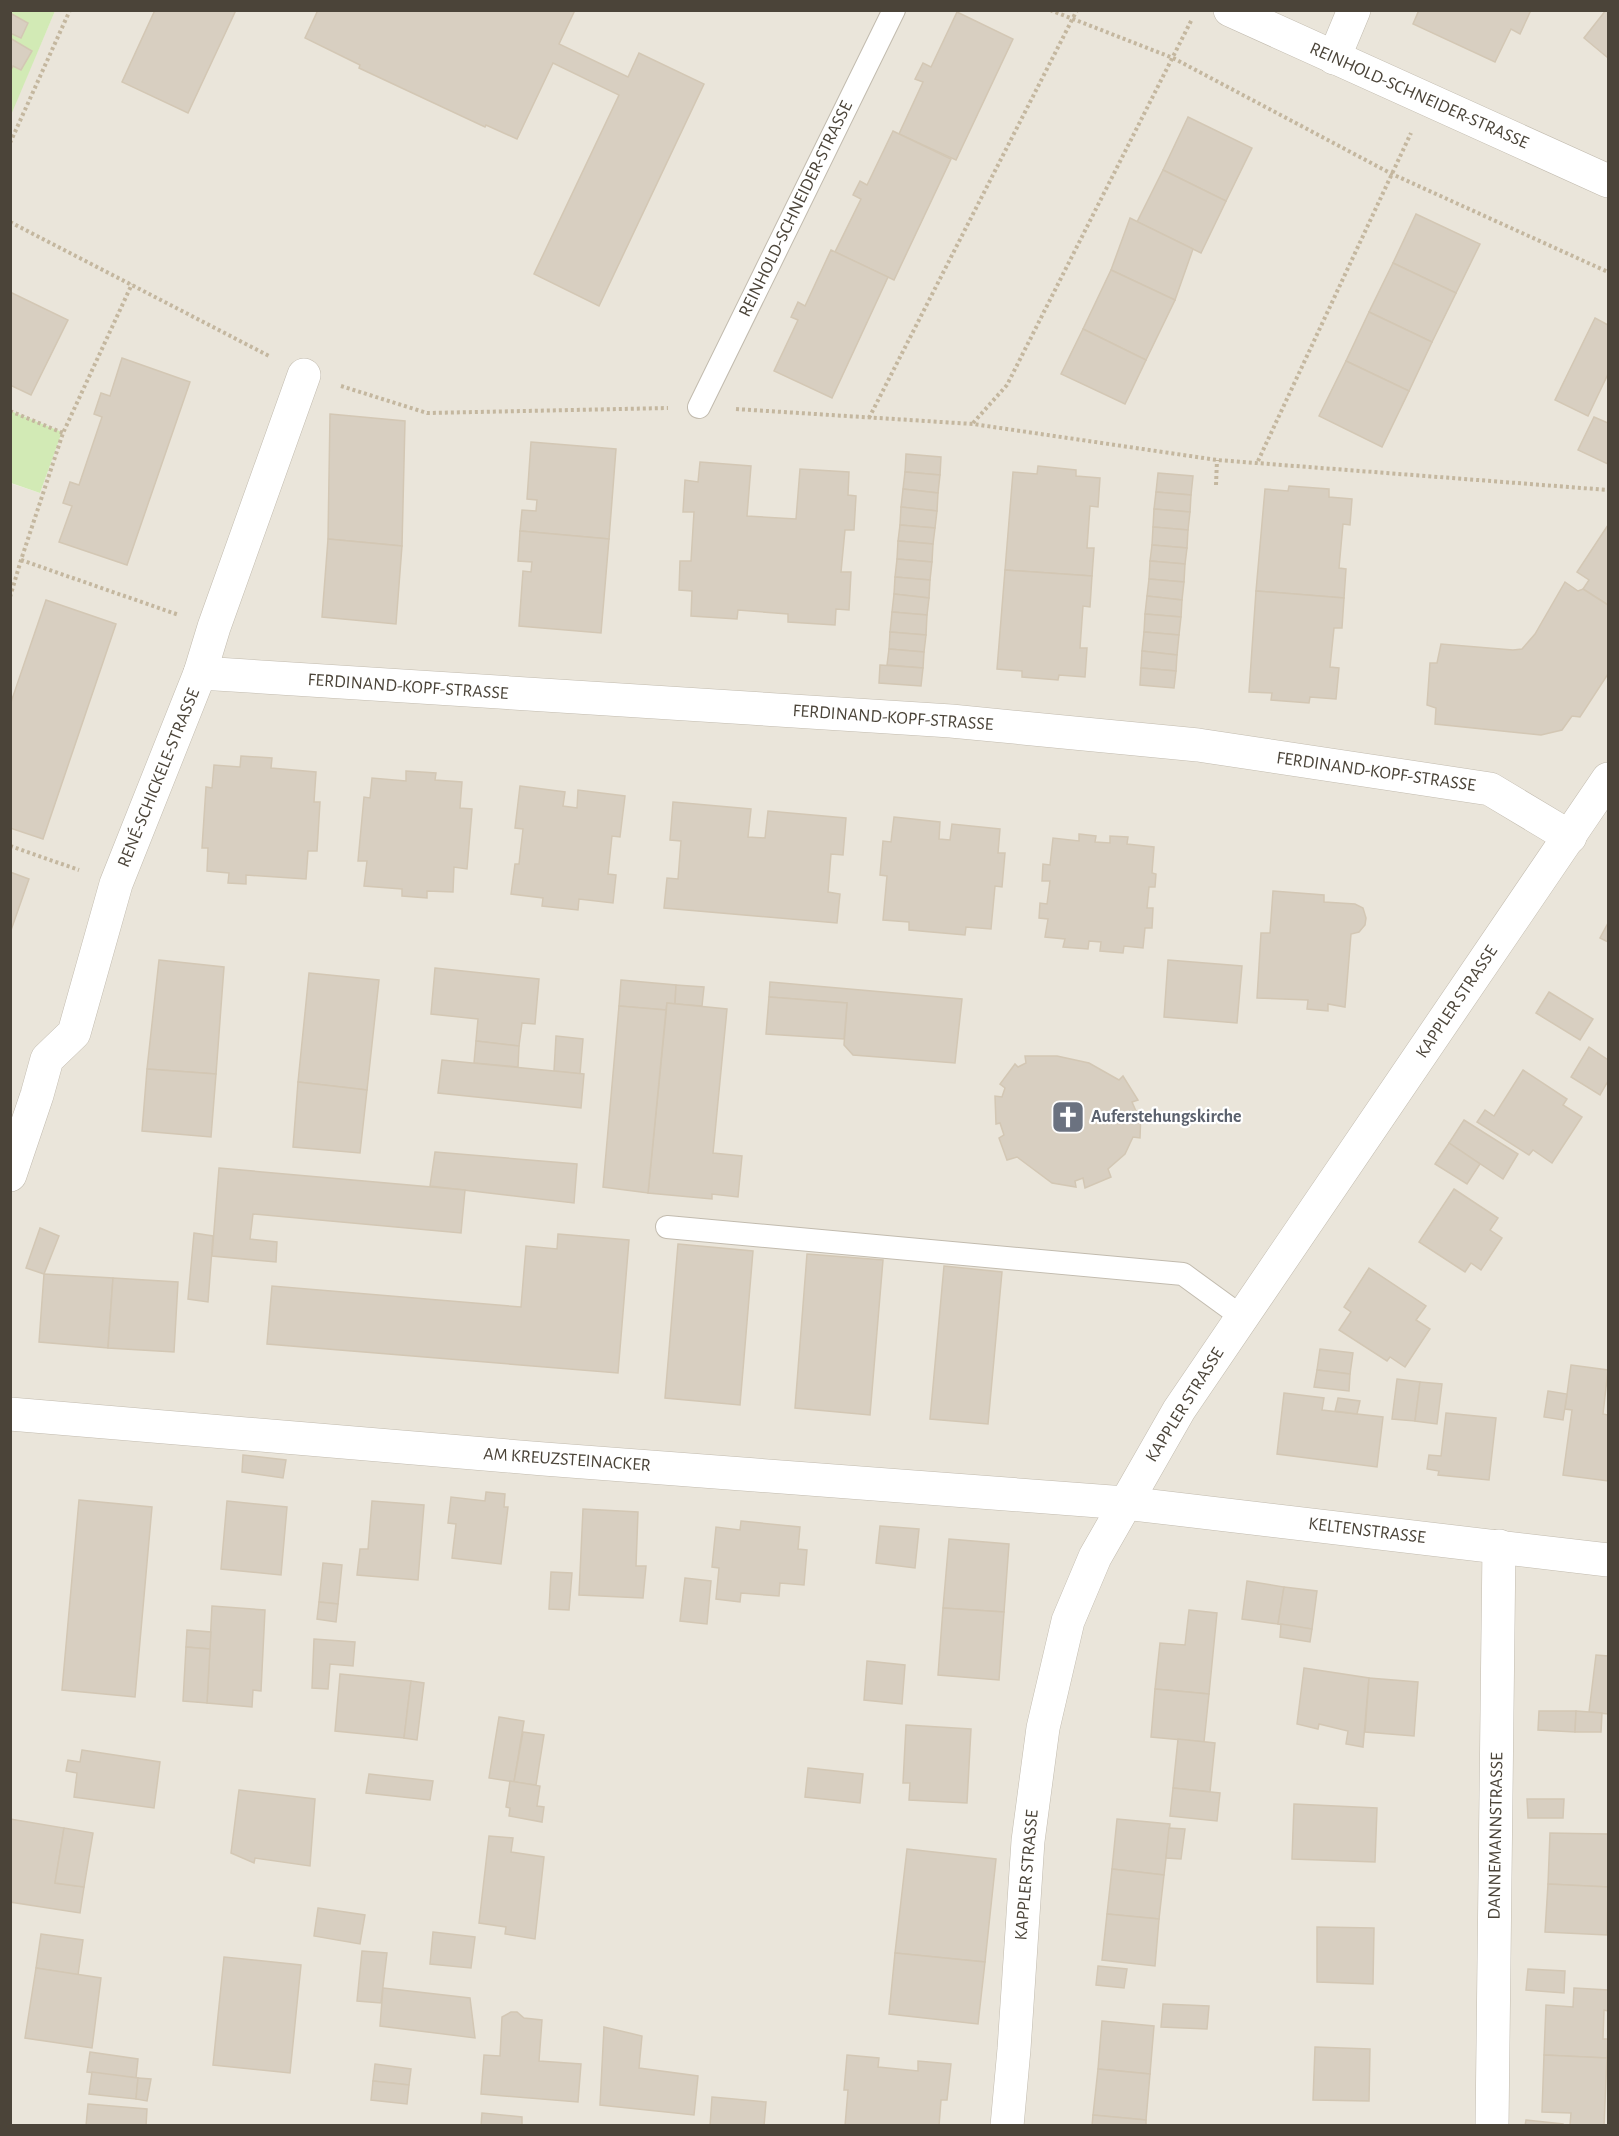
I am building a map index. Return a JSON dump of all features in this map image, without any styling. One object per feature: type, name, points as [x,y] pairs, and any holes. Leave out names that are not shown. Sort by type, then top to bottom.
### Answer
[{"type":"street","name":"REINHOLD-SCHNEIDER-STRASSE","points":[[1230,10],[1608,181]]},
{"type":"street","points":[[1334,58],[1354,10]]},
{"type":"street","name":"RENÉ-SCHICKELE-STRASSE","points":[[10,1175],[47,1059],[74,1033],[116,884],[200,673],[214,627],[304,375]]},
{"type":"street","name":"FERDINAND-KOPF-STRASSE","points":[[200,673],[951,721],[1198,745],[1490,789],[1570,837]]},
{"type":"street","name":"KAPPLER STRASSE","points":[[1006,2126],[1014,2049],[1028,1841],[1042,1728],[1068,1621],[1095,1557],[1179,1410],[1608,779]]},
{"type":"street","name":"AM KREUZSTEINACKER","points":[[10,1414],[544,1459],[1125,1503]]},
{"type":"street","name":"KELTENSTRASSE","points":[[1125,1503],[1608,1560]]},
{"type":"street","name":"DANNEMANNSTRASSE","points":[[1492,2126],[1499,1546]]},
{"type":"lane","name":"REINHOLD-SCHNEIDER-STRASSE","points":[[699,407],[894,10]]},
{"type":"lane","points":[[667,1227],[1183,1274],[1242,1317]]},
{"type":"path","points":[[10,143],[70,10]]},
{"type":"path","points":[[1050,10],[1173,58],[1392,174],[1608,272]]},
{"type":"path","points":[[869,418],[1077,10]]},
{"type":"path","points":[[973,424],[1006,386],[1196,10]]},
{"type":"path","points":[[1258,461],[1427,100]]},
{"type":"path","points":[[10,222],[304,375],[427,413],[699,407],[973,424],[1217,460],[1258,461],[1608,490]]},
{"type":"path","points":[[10,597],[63,433],[132,284]]},
{"type":"path","points":[[10,411],[63,433]]},
{"type":"path","points":[[1216,485],[1217,460]]},
{"type":"path","points":[[21,560],[214,627]]},
{"type":"path","points":[[10,846],[116,884]]},
{"type":"shaded area","points":[[55,11],[1608,11],[1608,2125],[11,2126],[10,483],[40,493],[62,432],[11,411],[10,115]]},
{"type":"green space","points":[[11,11],[55,11],[11,115]]},
{"type":"green space","points":[[11,411],[62,432],[40,493],[11,483]]},
{"type":"building","points":[[155,10],[236,10],[188,113],[122,82]]},
{"type":"building","points":[[318,10],[575,10],[559,44],[628,77],[639,53],[704,84],[599,306],[534,274],[619,95],[553,63],[517,139],[486,125],[485,127],[359,68],[360,65],[305,38]]},
{"type":"building","points":[[1419,10],[1531,10],[1520,34],[1511,29],[1495,62],[1413,24]]},
{"type":"building","points":[[1608,10],[1608,58],[1584,38]]},
{"type":"building","points":[[957,12],[1013,39],[956,160],[899,134],[923,82],[915,79],[923,63],[931,67]]},
{"type":"building","points":[[10,13],[28,23],[21,38],[10,33]]},
{"type":"building","points":[[10,38],[32,51],[21,70],[13,66],[10,71]]},
{"type":"building","points":[[1188,117],[1252,148],[1226,201],[1163,170]]},
{"type":"building","points":[[893,131],[951,159],[894,280],[835,252],[861,199],[853,195],[860,181],[867,185]]},
{"type":"building","points":[[1163,170],[1226,201],[1201,253],[1137,222]]},
{"type":"building","points":[[1416,214],[1480,244],[1456,293],[1393,263]]},
{"type":"building","points":[[1130,218],[1193,249],[1175,300],[1111,270]]},
{"type":"building","points":[[831,250],[888,277],[832,398],[774,371],[798,320],[791,317],[798,302],[805,306]]},
{"type":"building","points":[[1393,263],[1456,293],[1432,342],[1369,312]]},
{"type":"building","points":[[1111,270],[1175,300],[1146,360],[1083,329]]},
{"type":"building","points":[[10,292],[68,320],[31,395],[10,385]]},
{"type":"building","points":[[1369,312],[1432,342],[1409,391],[1346,361]]},
{"type":"building","points":[[1595,318],[1608,325],[1608,374],[1588,416],[1555,400]]},
{"type":"building","points":[[1083,329],[1146,360],[1125,404],[1061,374]]},
{"type":"building","points":[[122,358],[190,382],[127,565],[59,542],[72,506],[63,503],[70,482],[79,485],[102,417],[94,414],[101,393],[110,396]]},
{"type":"building","points":[[1346,361],[1409,391],[1382,447],[1319,416]]},
{"type":"building","points":[[330,414],[405,421],[402,546],[328,539]]},
{"type":"building","points":[[1594,417],[1608,423],[1608,464],[1578,450]]},
{"type":"building","points":[[531,442],[616,449],[609,539],[520,531],[522,510],[536,511],[537,500],[527,499]]},
{"type":"building","points":[[906,454],[941,457],[940,475],[905,472]]},
{"type":"building","points":[[700,462],[751,466],[747,516],[796,519],[800,469],[849,472],[848,495],[856,496],[854,530],[845,530],[841,572],[851,572],[849,610],[836,609],[835,625],[788,622],[788,614],[738,610],[737,619],[691,616],[692,591],[679,590],[680,561],[691,561],[694,512],[683,512],[685,480],[698,482]]},
{"type":"building","points":[[1038,466],[1076,470],[1076,476],[1100,478],[1098,507],[1090,506],[1087,548],[1094,548],[1092,576],[1005,570],[1013,472],[1037,474]]},
{"type":"building","points":[[905,472],[940,475],[938,493],[903,489]]},
{"type":"building","points":[[1158,473],[1193,476],[1191,495],[1156,492]]},
{"type":"building","points":[[1289,486],[1329,489],[1329,497],[1352,499],[1350,525],[1343,524],[1339,568],[1346,569],[1344,598],[1256,591],[1265,489],[1288,491]]},
{"type":"building","points":[[903,489],[938,493],[937,511],[901,507]]},
{"type":"building","points":[[1156,492],[1191,495],[1190,512],[1154,509]]},
{"type":"building","points":[[901,507],[937,511],[935,528],[900,525]]},
{"type":"building","points":[[1154,509],[1190,512],[1188,530],[1153,527]]},
{"type":"building","points":[[900,525],[935,528],[933,544],[898,541]]},
{"type":"building","points":[[1608,525],[1608,605],[1583,589],[1589,580],[1577,572]]},
{"type":"building","points":[[1153,527],[1188,530],[1187,548],[1152,545]]},
{"type":"building","points":[[520,531],[609,539],[601,633],[519,626],[523,571],[531,572],[532,562],[518,561]]},
{"type":"building","points":[[328,539],[402,546],[396,624],[322,617]]},
{"type":"building","points":[[898,541],[933,544],[932,562],[897,559]]},
{"type":"building","points":[[1152,545],[1187,548],[1185,564],[1150,561]]},
{"type":"building","points":[[897,559],[932,562],[930,580],[895,577]]},
{"type":"building","points":[[1150,561],[1185,564],[1184,582],[1149,579]]},
{"type":"building","points":[[1005,570],[1092,576],[1090,607],[1083,606],[1080,648],[1087,648],[1085,677],[1059,675],[1058,680],[1022,677],[1022,671],[997,669]]},
{"type":"building","points":[[895,577],[930,580],[929,598],[894,594]]},
{"type":"building","points":[[1149,579],[1184,582],[1182,600],[1147,596]]},
{"type":"building","points":[[1565,582],[1578,591],[1583,589],[1608,605],[1608,674],[1580,717],[1572,716],[1562,730],[1541,735],[1435,724],[1436,708],[1427,705],[1430,663],[1437,663],[1441,644],[1522,649],[1535,634]]},
{"type":"building","points":[[1256,591],[1344,598],[1342,628],[1334,628],[1330,667],[1339,668],[1336,699],[1310,697],[1309,703],[1271,700],[1272,693],[1249,692]]},
{"type":"building","points":[[894,594],[929,598],[927,615],[892,612]]},
{"type":"building","points":[[1147,596],[1182,600],[1181,617],[1145,614]]},
{"type":"building","points":[[46,600],[116,624],[43,839],[10,828],[10,705]]},
{"type":"building","points":[[892,612],[927,615],[926,635],[890,632]]},
{"type":"building","points":[[1145,614],[1181,617],[1179,635],[1144,632]]},
{"type":"building","points":[[890,632],[926,635],[924,652],[889,649]]},
{"type":"building","points":[[1144,632],[1179,635],[1177,655],[1142,651]]},
{"type":"building","points":[[889,649],[924,652],[923,668],[887,665]]},
{"type":"building","points":[[1142,651],[1177,655],[1176,671],[1141,668]]},
{"type":"building","points":[[880,665],[923,668],[921,686],[879,683]]},
{"type":"building","points":[[1141,668],[1176,671],[1174,688],[1140,685]]},
{"type":"building","points":[[241,756],[272,758],[271,768],[316,772],[314,802],[320,802],[317,851],[308,851],[306,879],[246,875],[246,884],[228,883],[229,873],[207,871],[208,848],[202,848],[206,787],[212,788],[214,765],[240,767]]},
{"type":"building","points":[[406,771],[436,773],[435,780],[462,782],[460,808],[472,809],[467,869],[454,867],[453,892],[427,891],[427,898],[402,896],[402,889],[364,886],[367,861],[358,861],[364,797],[370,798],[372,778],[406,781]]},
{"type":"building","points":[[520,786],[565,792],[563,806],[577,808],[578,790],[625,796],[620,837],[612,836],[608,874],[616,875],[613,903],[579,899],[578,910],[542,906],[543,898],[511,894],[515,864],[519,864],[523,829],[515,828]]},
{"type":"building","points":[[673,802],[751,809],[748,837],[765,838],[768,811],[846,818],[843,855],[831,854],[828,892],[840,894],[837,923],[664,908],[667,878],[678,879],[681,841],[670,840]]},
{"type":"building","points":[[894,817],[940,822],[939,839],[950,840],[952,824],[1000,829],[998,853],[1005,853],[1002,887],[995,886],[991,929],[966,927],[965,935],[909,930],[909,922],[883,920],[887,876],[880,875],[883,841],[891,842]]},
{"type":"building","points":[[1079,834],[1096,836],[1095,842],[1110,843],[1110,836],[1128,837],[1127,844],[1154,847],[1152,873],[1156,874],[1155,887],[1149,887],[1147,908],[1153,908],[1152,928],[1145,928],[1143,948],[1124,946],[1123,953],[1100,951],[1101,942],[1089,941],[1088,949],[1063,947],[1065,939],[1045,937],[1048,919],[1039,918],[1040,903],[1047,904],[1050,881],[1042,881],[1043,864],[1050,865],[1053,838],[1079,841]]},
{"type":"building","points":[[10,872],[29,879],[10,933]]},
{"type":"building","points":[[1273,891],[1324,895],[1324,902],[1355,904],[1363,908],[1366,918],[1365,925],[1359,932],[1351,934],[1345,1007],[1328,1004],[1328,1011],[1307,1009],[1308,1000],[1257,998],[1261,933],[1270,933]]},
{"type":"building","points":[[1608,923],[1608,942],[1600,938]]},
{"type":"building","points":[[159,960],[224,967],[216,1074],[147,1069]]},
{"type":"building","points":[[1168,960],[1242,966],[1237,1023],[1164,1017]]},
{"type":"building","points":[[435,968],[539,979],[535,1024],[522,1023],[519,1046],[476,1041],[478,1019],[431,1014]]},
{"type":"building","points":[[309,973],[379,980],[367,1090],[298,1082]]},
{"type":"building","points":[[621,980],[676,985],[675,1004],[667,1003],[666,1010],[619,1006]]},
{"type":"building","points":[[770,982],[962,999],[955,1063],[853,1055],[844,1045],[847,1003],[769,997]]},
{"type":"building","points":[[676,985],[704,987],[702,1006],[675,1004]]},
{"type":"building","points":[[1549,992],[1593,1019],[1580,1040],[1536,1013]]},
{"type":"building","points":[[769,997],[847,1003],[844,1039],[766,1034]]},
{"type":"building","points":[[667,1003],[727,1009],[713,1153],[742,1156],[738,1197],[712,1194],[712,1199],[648,1193]]},
{"type":"building","points":[[619,1006],[666,1010],[648,1193],[603,1187]]},
{"type":"building","points":[[556,1036],[583,1039],[580,1074],[554,1071]]},
{"type":"building","points":[[476,1041],[519,1046],[518,1067],[474,1063]]},
{"type":"building","points":[[1589,1047],[1608,1060],[1608,1081],[1600,1095],[1571,1077]]},
{"type":"building","name":"Auferstehungskirche","points":[[1025,1056],[1057,1056],[1089,1063],[1119,1080],[1123,1076],[1138,1100],[1132,1102],[1136,1111],[1141,1111],[1140,1138],[1133,1137],[1125,1154],[1108,1169],[1111,1177],[1085,1188],[1083,1178],[1075,1181],[1076,1187],[1052,1183],[1017,1157],[1007,1160],[999,1138],[1004,1135],[1000,1123],[996,1124],[995,1096],[1002,1097],[1005,1088],[1000,1084],[1015,1064],[1018,1067],[1026,1063]]},
{"type":"building","points":[[442,1060],[584,1074],[581,1108],[438,1093]]},
{"type":"building","points":[[147,1069],[216,1074],[211,1137],[142,1131]]},
{"type":"building","points":[[1523,1070],[1567,1099],[1563,1105],[1582,1117],[1552,1163],[1533,1150],[1529,1155],[1477,1122],[1485,1110],[1494,1116]]},
{"type":"building","points":[[298,1082],[367,1090],[360,1153],[293,1147]]},
{"type":"building","points":[[1464,1120],[1518,1154],[1503,1179],[1449,1143]]},
{"type":"building","points":[[1449,1143],[1480,1164],[1467,1184],[1435,1164]]},
{"type":"building","points":[[435,1152],[577,1164],[574,1203],[430,1186]]},
{"type":"building","points":[[219,1168],[465,1190],[461,1233],[253,1214],[250,1239],[277,1242],[276,1262],[212,1256]]},
{"type":"building","points":[[1454,1189],[1498,1218],[1490,1230],[1502,1238],[1481,1270],[1471,1263],[1465,1272],[1419,1242]]},
{"type":"building","points":[[40,1228],[59,1236],[44,1274],[26,1268]]},
{"type":"building","points":[[194,1233],[213,1236],[208,1302],[188,1299]]},
{"type":"building","points":[[558,1234],[629,1240],[618,1373],[267,1344],[272,1286],[521,1307],[526,1246],[557,1249]]},
{"type":"building","points":[[678,1244],[753,1251],[740,1405],[665,1398]]},
{"type":"building","points":[[807,1254],[883,1260],[870,1415],[795,1408]]},
{"type":"building","points":[[944,1266],[1002,1272],[988,1424],[930,1419]]},
{"type":"building","points":[[1369,1268],[1426,1306],[1416,1320],[1430,1329],[1405,1367],[1390,1357],[1387,1361],[1339,1330],[1351,1312],[1344,1307]]},
{"type":"building","points":[[44,1274],[113,1278],[108,1348],[39,1342]]},
{"type":"building","points":[[113,1278],[178,1282],[174,1352],[108,1348]]},
{"type":"building","points":[[1320,1349],[1353,1353],[1350,1374],[1317,1370]]},
{"type":"building","points":[[1571,1365],[1608,1370],[1603,1414],[1608,1415],[1608,1481],[1563,1475],[1572,1410],[1565,1409]]},
{"type":"building","points":[[1317,1370],[1350,1374],[1349,1391],[1314,1387]]},
{"type":"building","points":[[1397,1379],[1420,1382],[1415,1421],[1392,1419]]},
{"type":"building","points":[[1420,1382],[1442,1384],[1437,1424],[1415,1421]]},
{"type":"building","points":[[1548,1391],[1567,1394],[1563,1420],[1544,1417]]},
{"type":"building","points":[[1284,1393],[1324,1398],[1322,1410],[1383,1417],[1377,1467],[1277,1454]]},
{"type":"building","points":[[1338,1398],[1360,1401],[1357,1414],[1335,1411]]},
{"type":"building","points":[[1446,1413],[1496,1418],[1489,1480],[1438,1475],[1439,1471],[1427,1469],[1429,1455],[1441,1456]]},
{"type":"building","points":[[243,1455],[286,1460],[283,1478],[242,1472]]},
{"type":"building","points":[[486,1492],[505,1494],[504,1507],[508,1507],[501,1564],[452,1558],[456,1524],[448,1523],[451,1497],[485,1501]]},
{"type":"building","points":[[79,1500],[152,1507],[135,1697],[62,1690]]},
{"type":"building","points":[[227,1501],[287,1507],[281,1575],[221,1569]]},
{"type":"building","points":[[372,1501],[424,1505],[418,1580],[357,1575],[360,1549],[368,1549]]},
{"type":"building","points":[[583,1509],[638,1512],[636,1566],[646,1566],[643,1598],[579,1595]]},
{"type":"building","points":[[741,1521],[800,1527],[798,1549],[807,1550],[804,1585],[780,1583],[779,1596],[741,1593],[740,1602],[716,1599],[719,1568],[712,1567],[716,1527],[740,1530]]},
{"type":"building","points":[[880,1526],[919,1529],[915,1568],[876,1563]]},
{"type":"building","points":[[949,1539],[1009,1544],[1004,1612],[943,1608]]},
{"type":"building","points":[[323,1563],[342,1565],[338,1604],[319,1602]]},
{"type":"building","points":[[551,1572],[572,1573],[569,1610],[549,1609]]},
{"type":"building","points":[[685,1578],[711,1581],[707,1624],[680,1621]]},
{"type":"building","points":[[1247,1581],[1284,1587],[1278,1624],[1242,1619]]},
{"type":"building","points":[[1284,1587],[1317,1591],[1312,1629],[1278,1624]]},
{"type":"building","points":[[319,1602],[338,1604],[336,1622],[317,1619]]},
{"type":"building","points":[[212,1606],[265,1610],[261,1691],[253,1690],[252,1707],[207,1703]]},
{"type":"building","points":[[943,1608],[1004,1612],[999,1680],[938,1675]]},
{"type":"building","points":[[1189,1610],[1217,1613],[1209,1694],[1155,1689],[1160,1643],[1185,1645]]},
{"type":"building","points":[[1281,1624],[1312,1629],[1310,1642],[1280,1637]]},
{"type":"building","points":[[187,1630],[211,1632],[210,1649],[186,1647]]},
{"type":"building","points":[[314,1639],[355,1642],[353,1666],[330,1664],[328,1689],[312,1688]]},
{"type":"building","points":[[186,1647],[210,1649],[207,1703],[183,1701]]},
{"type":"building","points":[[1596,1655],[1608,1656],[1608,1714],[1589,1712]]},
{"type":"building","points":[[867,1661],[905,1665],[902,1704],[864,1700]]},
{"type":"building","points":[[1304,1668],[1369,1678],[1363,1747],[1346,1744],[1348,1731],[1319,1724],[1318,1729],[1297,1724]]},
{"type":"building","points":[[340,1674],[411,1681],[404,1738],[335,1731]]},
{"type":"building","points":[[1369,1678],[1418,1682],[1414,1736],[1365,1732]]},
{"type":"building","points":[[411,1681],[424,1683],[417,1740],[404,1738]]},
{"type":"building","points":[[1155,1689],[1209,1694],[1204,1742],[1151,1737]]},
{"type":"building","points":[[1539,1711],[1576,1711],[1575,1732],[1538,1730]]},
{"type":"building","points":[[1576,1711],[1602,1713],[1601,1732],[1575,1732]]},
{"type":"building","points":[[499,1717],[524,1721],[514,1782],[489,1778]]},
{"type":"building","points":[[906,1725],[971,1729],[967,1803],[909,1800],[910,1783],[903,1783]]},
{"type":"building","points":[[523,1732],[544,1735],[536,1785],[514,1782]]},
{"type":"building","points":[[1178,1739],[1215,1743],[1210,1792],[1173,1788]]},
{"type":"building","points":[[82,1750],[160,1762],[154,1808],[74,1797],[77,1773],[66,1771],[68,1760],[80,1762]]},
{"type":"building","points":[[808,1768],[863,1774],[860,1803],[805,1797]]},
{"type":"building","points":[[369,1774],[433,1781],[430,1800],[366,1793]]},
{"type":"building","points":[[510,1781],[540,1786],[537,1806],[544,1807],[542,1822],[509,1816],[510,1808],[506,1807]]},
{"type":"building","points":[[1173,1788],[1220,1793],[1217,1821],[1170,1816]]},
{"type":"building","points":[[239,1790],[315,1799],[310,1866],[255,1858],[254,1863],[231,1853]]},
{"type":"building","points":[[1527,1799],[1564,1799],[1563,1818],[1528,1818]]},
{"type":"building","points":[[1294,1804],[1377,1808],[1375,1862],[1292,1859]]},
{"type":"building","points":[[10,1819],[64,1828],[55,1883],[84,1887],[80,1913],[10,1902]]},
{"type":"building","points":[[1117,1819],[1170,1824],[1164,1875],[1112,1869]]},
{"type":"building","points":[[64,1828],[93,1833],[84,1887],[55,1883]]},
{"type":"building","points":[[1169,1828],[1185,1829],[1181,1859],[1166,1858]]},
{"type":"building","points":[[1550,1833],[1608,1834],[1608,1887],[1548,1884]]},
{"type":"building","points":[[489,1836],[513,1838],[511,1852],[544,1857],[535,1939],[505,1934],[506,1927],[479,1923]]},
{"type":"building","points":[[907,1849],[996,1859],[985,1962],[895,1953]]},
{"type":"building","points":[[1112,1869],[1164,1875],[1159,1919],[1107,1914]]},
{"type":"building","points":[[1548,1884],[1608,1887],[1607,1935],[1545,1932]]},
{"type":"building","points":[[318,1908],[365,1915],[360,1944],[314,1936]]},
{"type":"building","points":[[1107,1914],[1159,1919],[1155,1966],[1102,1960]]},
{"type":"building","points":[[1317,1927],[1374,1928],[1373,1984],[1317,1982]]},
{"type":"building","points":[[433,1932],[475,1937],[471,1968],[430,1964]]},
{"type":"building","points":[[41,1934],[83,1940],[78,1975],[36,1968]]},
{"type":"building","points":[[362,1951],[387,1953],[381,2003],[357,2001]]},
{"type":"building","points":[[895,1953],[985,1962],[978,2024],[889,2014]]},
{"type":"building","points":[[224,1957],[301,1965],[290,2073],[213,2065]]},
{"type":"building","points":[[1098,1966],[1127,1969],[1124,1988],[1096,1985]]},
{"type":"building","points":[[36,1968],[101,1978],[92,2048],[25,2038]]},
{"type":"building","points":[[1528,1969],[1565,1971],[1564,1993],[1526,1990]]},
{"type":"building","points":[[383,1988],[470,1998],[475,2038],[380,2026]]},
{"type":"building","points":[[1574,1988],[1608,1990],[1608,2011],[1604,2010],[1603,2039],[1608,2039],[1607,2058],[1544,2055],[1546,2005],[1573,2007]]},
{"type":"building","points":[[1163,2004],[1209,2006],[1207,2029],[1161,2027]]},
{"type":"building","points":[[511,2012],[517,2012],[524,2018],[542,2020],[539,2061],[581,2064],[578,2102],[481,2094],[484,2055],[500,2056],[502,2017]]},
{"type":"building","points":[[1102,2021],[1154,2026],[1150,2074],[1098,2069]]},
{"type":"building","points":[[604,2027],[642,2036],[639,2068],[698,2076],[694,2115],[600,2105]]},
{"type":"building","points":[[1315,2047],[1370,2049],[1369,2101],[1313,2100]]},
{"type":"building","points":[[90,2052],[138,2059],[136,2078],[87,2072]]},
{"type":"building","points":[[847,2055],[879,2058],[878,2067],[918,2071],[918,2061],[951,2064],[947,2100],[941,2100],[939,2126],[845,2126],[848,2090],[844,2090]]},
{"type":"building","points":[[1544,2055],[1607,2058],[1604,2126],[1570,2125],[1571,2113],[1542,2112]]},
{"type":"building","points":[[375,2064],[411,2069],[409,2085],[373,2081]]},
{"type":"building","points":[[1098,2069],[1150,2074],[1146,2120],[1093,2115]]},
{"type":"building","points":[[92,2072],[138,2078],[136,2099],[89,2094]]},
{"type":"building","points":[[138,2078],[151,2079],[147,2101],[136,2099]]},
{"type":"building","points":[[373,2081],[409,2085],[407,2104],[371,2100]]},
{"type":"building","points":[[712,2097],[766,2102],[764,2126],[710,2126]]},
{"type":"building","points":[[88,2104],[147,2109],[146,2126],[86,2126]]},
{"type":"building","points":[[482,2113],[522,2117],[522,2126],[481,2126]]},
{"type":"building","points":[[1093,2115],[1146,2120],[1146,2126],[1092,2126]]},
{"type":"building","points":[[1526,2120],[1563,2124],[1563,2126],[1525,2126]]},
{"type":"place","name":"Auferstehungskirche","points":[[1068,1117]]}]
